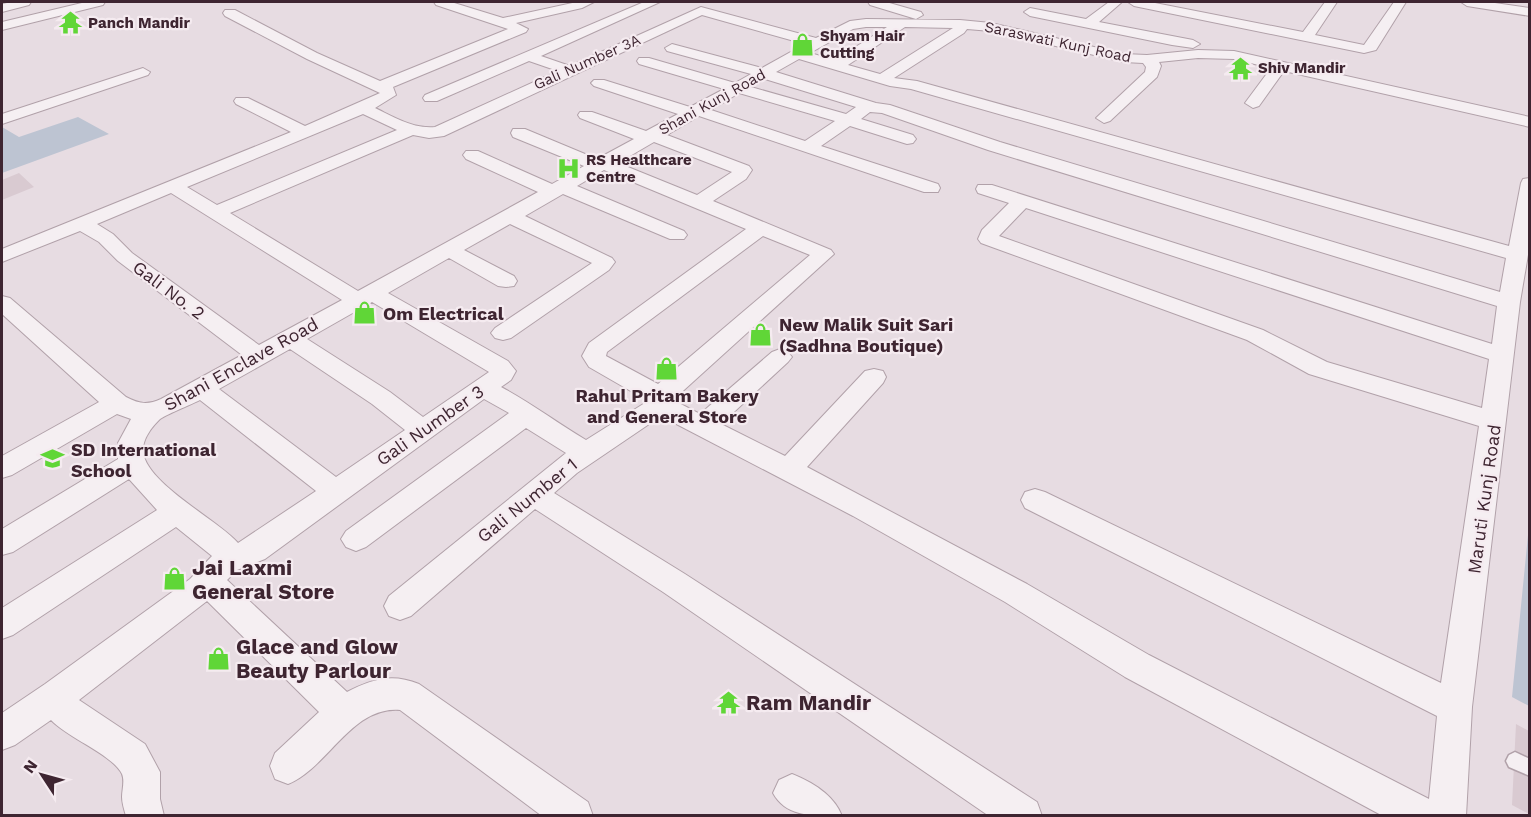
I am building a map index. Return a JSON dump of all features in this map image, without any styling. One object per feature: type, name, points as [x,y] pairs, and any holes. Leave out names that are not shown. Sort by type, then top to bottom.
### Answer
[{"type":"street","points":[[2,8],[25,2]]},
{"type":"street","points":[[2,26],[99,2]]},
{"type":"street","points":[[440,2],[484,15],[525,15],[564,11],[588,2]]},
{"type":"street","points":[[431,98],[654,2]]},
{"type":"street","points":[[874,2],[936,22]]},
{"type":"street","points":[[1088,24],[1116,2]]},
{"type":"street","points":[[1134,2],[1354,48],[1368,48],[1400,2]]},
{"type":"street","points":[[1305,38],[1331,2]]},
{"type":"street","points":[[1467,2],[1530,12]]},
{"type":"street","points":[[686,4],[700,11],[817,43]]},
{"type":"street","name":"Gali Number 3A","points":[[363,108],[411,129],[428,134],[438,132],[700,11]]},
{"type":"street","points":[[1030,12],[1193,44],[1208,53]]},
{"type":"street","points":[[2,256],[363,108],[388,95],[387,90],[312,56],[230,13]]},
{"type":"street","points":[[380,87],[521,28],[504,15]]},
{"type":"street","points":[[1193,44],[1191,39],[1214,17]]},
{"type":"street","points":[[836,66],[903,22]]},
{"type":"street","name":"Saraswati Kunj Road","points":[[866,23],[936,22],[991,27],[1111,55],[1147,59],[1208,53],[1241,56],[1530,122]]},
{"type":"street","name":"Shani Kunj Road","points":[[364,296],[850,25],[866,23]]},
{"type":"street","points":[[882,79],[959,30],[962,27],[960,24]]},
{"type":"street","points":[[672,48],[870,106],[884,108],[994,146],[1516,301]]},
{"type":"street","points":[[797,54],[897,84],[912,84],[1522,254]]},
{"type":"street","points":[[528,56],[568,70]]},
{"type":"street","points":[[1104,118],[1152,74],[1154,66],[1147,59]]},
{"type":"street","points":[[644,61],[907,139]]},
{"type":"street","points":[[1253,103],[1281,65]]},
{"type":"street","points":[[4,116],[143,72]]},
{"type":"street","points":[[599,83],[931,188]]},
{"type":"street","points":[[242,101],[305,132]]},
{"type":"street","points":[[807,147],[870,106]]},
{"type":"street","points":[[586,115],[743,170],[740,175],[699,202]]},
{"type":"street","points":[[216,212],[411,129]]},
{"type":"street","points":[[519,133],[762,227]]},
{"type":"street","points":[[472,155],[677,235]]},
{"type":"street","name":"Gali Number 3","points":[[2,733],[57,696],[217,571],[254,550],[502,374],[502,369],[364,296],[172,186]]},
{"type":"street","points":[[985,189],[1503,355]]},
{"type":"street","points":[[1022,201],[989,234],[988,239],[1255,334],[1318,368],[1494,421]]},
{"type":"street","name":"Maruti Kunj Road","points":[[1446,813],[1455,707],[1503,355],[1516,301],[1528,201]]},
{"type":"street","points":[[503,333],[602,266],[604,262],[508,215]]},
{"type":"street","name":"Gali No. 2","points":[[82,224],[106,238],[125,257],[258,356]]},
{"type":"street","points":[[762,227],[597,348],[594,356],[597,361],[703,426],[789,469],[1016,593],[1137,666],[1446,813]]},
{"type":"street","name":"Gali Number 1","points":[[400,606],[532,494],[661,400],[824,256],[820,251],[762,227]]},
{"type":"street","points":[[448,249],[506,281]]},
{"type":"street","name":"Shani Enclave Road","points":[[2,303],[117,404],[136,414],[150,414],[202,388],[364,296]]},
{"type":"street","points":[[289,338],[381,398],[423,430]]},
{"type":"street","points":[[703,426],[780,357]]},
{"type":"street","points":[[789,469],[874,377]]},
{"type":"street","points":[[202,388],[243,422],[336,491]]},
{"type":"street","points":[[483,388],[517,406],[525,415],[586,453]]},
{"type":"street","points":[[7,457],[117,404]]},
{"type":"street","points":[[150,414],[137,430],[131,443],[130,455],[133,463],[149,483],[178,511],[225,549],[228,553],[217,571],[345,714]]},
{"type":"street","points":[[356,539],[525,415]]},
{"type":"street","points":[[2,543],[133,463]]},
{"type":"street","points":[[532,494],[674,583],[1022,815]]},
{"type":"street","points":[[1035,500],[1113,536],[1193,579],[1455,707]]},
{"type":"street","points":[[2,625],[178,511]]},
{"type":"street","points":[[288,766],[359,703],[389,692],[402,694],[456,729],[574,816]]},
{"type":"street","points":[[57,696],[65,713],[133,759],[141,777],[141,799],[145,816]]},
{"type":"street","points":[[792,793],[823,816]]},
{"type":"shaded area","points":[[78,117],[109,134],[2,173],[2,127],[19,137]]},
{"type":"shaded area","points":[[19,173],[34,187],[2,200],[2,180]]},
{"type":"shaded area","points":[[1529,525],[1530,706],[1512,697]]},
{"type":"shaded area","points":[[1516,724],[1529,731],[1529,814],[1512,805]]},
{"type":"place","name":"Panch Mandir","points":[[70,23]]},
{"type":"place","name":"Shyam Hair Cutting","points":[[802,45]]},
{"type":"place","name":"Shiv Mandir","points":[[1240,68]]},
{"type":"place","name":"RS Healthcare Centre","points":[[568,169]]},
{"type":"place","name":"Om Electrical","points":[[365,313]]},
{"type":"place","name":"New Malik Suit Sari (Sadhna Boutique)","points":[[761,334]]},
{"type":"place","name":"Rahul Pritam Bakery and General Store","points":[[667,369]]},
{"type":"place","name":"SD International School","points":[[53,459]]},
{"type":"place","name":"Jai Laxmi General Store","points":[[174,579]]},
{"type":"place","name":"Glace and Glow Beauty Parlour","points":[[218,658]]},
{"type":"place","name":"Ram Mandir","points":[[728,702]]}]
